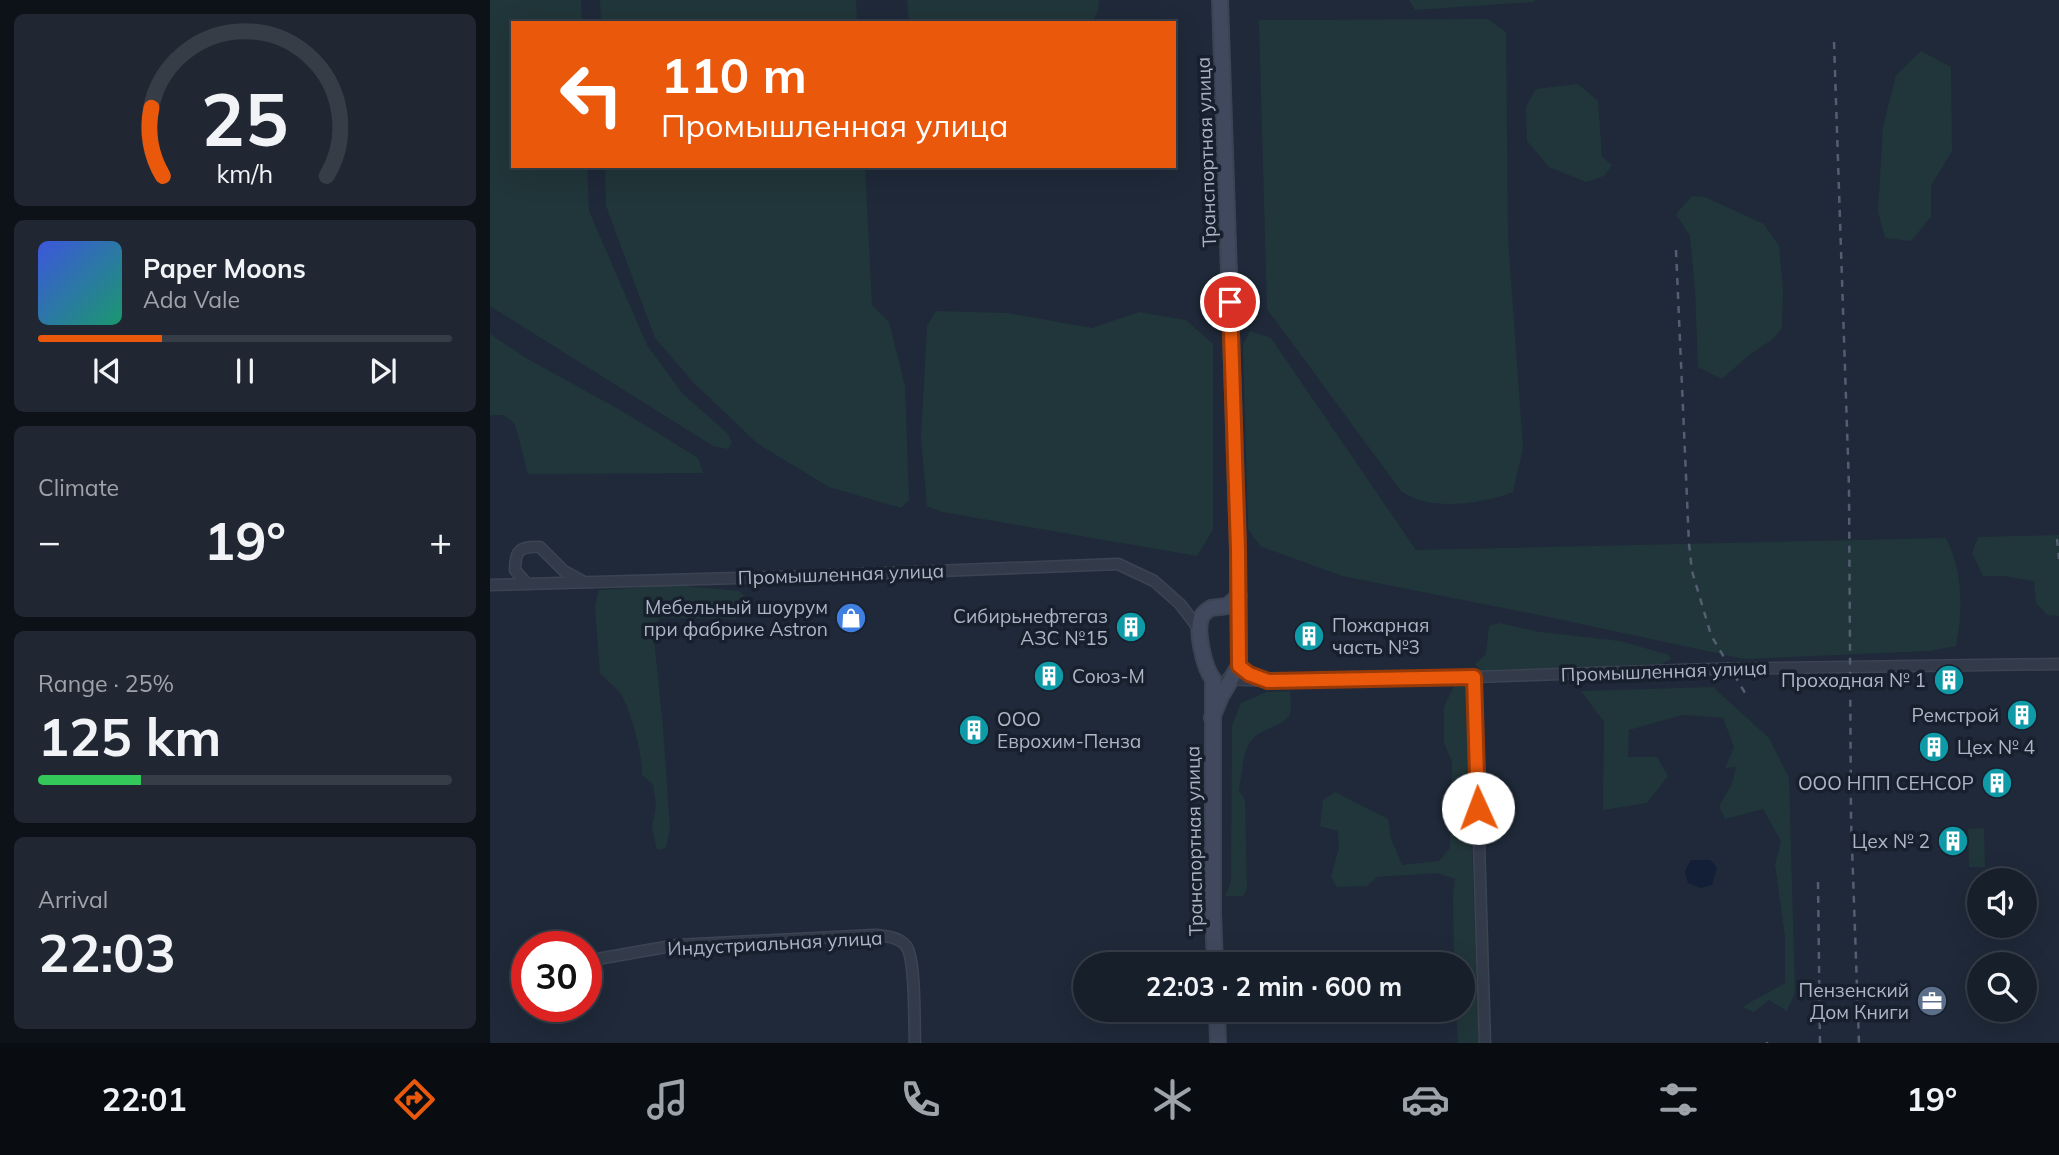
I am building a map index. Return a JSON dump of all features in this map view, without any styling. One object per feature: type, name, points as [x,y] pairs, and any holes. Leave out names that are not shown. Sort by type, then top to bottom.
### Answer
[{"type":"street","name":"Транспортная улица","points":[[1220,3],[1239,666]]},
{"type":"street","points":[[527,583],[515,570],[515,558],[526,546],[540,547],[564,571],[585,583]]},
{"type":"street","name":"Промышленная улица","points":[[490,585],[1118,564],[1154,581],[1180,604],[1199,629]]},
{"type":"street","points":[[1180,604],[1194,608],[1227,606],[1239,596]]},
{"type":"street","points":[[1227,606],[1239,617]]},
{"type":"street","points":[[1199,629],[1202,616],[1211,608]]},
{"type":"street","name":"Транспортная улица","points":[[1199,629],[1207,671],[1213,679],[1215,952]]},
{"type":"street","name":"Промышленная улица","points":[[1213,679],[1268,681],[1710,669],[2059,664]]},
{"type":"street","points":[[1212,718],[1221,696],[1239,666],[1249,674],[1268,681]]},
{"type":"street","points":[[1474,677],[1485,1043]]},
{"type":"street","name":"Индустриальная улица","points":[[602,958],[677,945],[876,935],[891,937],[906,945],[912,959],[915,1043]]},
{"type":"street","points":[[1217,1022],[1218,1043]]},
{"type":"green space","points":[[490,0],[581,0],[582,21],[511,21],[511,168],[587,168],[589,211],[647,345],[682,393],[727,433],[732,442],[728,449],[713,446],[490,306]]},
{"type":"green space","points":[[600,0],[856,0],[857,21],[601,21]]},
{"type":"green space","points":[[907,0],[1099,0],[1093,21],[909,21]]},
{"type":"green space","points":[[1409,0],[1536,0],[1415,10]]},
{"type":"green space","points":[[1488,19],[1506,32],[1508,239],[1523,448],[1513,492],[1486,500],[1441,504],[1413,498],[1401,491],[1267,309],[1259,20]]},
{"type":"green space","points":[[1921,51],[1951,67],[1952,151],[1931,186],[1931,217],[1911,241],[1885,238],[1878,212],[1883,127],[1896,75]]},
{"type":"green space","points":[[1578,84],[1598,101],[1602,157],[1612,165],[1604,176],[1586,182],[1549,167],[1527,141],[1526,107],[1536,89]]},
{"type":"green space","points":[[605,168],[865,168],[872,305],[889,322],[905,386],[909,500],[901,508],[829,487],[758,444],[693,382],[655,338],[606,206]]},
{"type":"green space","points":[[1692,196],[1705,197],[1764,224],[1779,246],[1783,290],[1782,328],[1773,339],[1722,379],[1698,367],[1690,236],[1676,214]]},
{"type":"green space","points":[[936,311],[1007,313],[1092,328],[1139,312],[1186,320],[1213,344],[1213,530],[1197,556],[942,512],[927,506],[921,439],[927,326]]},
{"type":"green space","points":[[1250,331],[1271,338],[1416,550],[1946,538],[1956,564],[1960,591],[1956,646],[1929,651],[1744,659],[1342,576],[1260,546],[1248,529],[1243,345]]},
{"type":"green space","points":[[490,334],[526,358],[622,411],[698,458],[703,473],[528,474],[515,424],[504,415],[490,415]]},
{"type":"green space","points":[[2059,535],[2059,616],[2047,615],[2036,603],[2034,581],[1983,576],[1972,553],[1978,537]]},
{"type":"green space","points":[[675,585],[739,591],[748,599],[745,614],[736,619],[660,618],[653,628],[670,829],[666,848],[657,850],[652,827],[656,806],[653,784],[642,775],[636,733],[624,700],[618,690],[600,673],[595,606],[599,590]]},
{"type":"green space","points":[[1499,623],[1540,632],[1620,641],[1669,655],[1671,659],[1662,664],[1481,672],[1475,664],[1486,654],[1489,626]]},
{"type":"green space","points":[[1466,685],[1479,1043],[1458,1043],[1457,1022],[1475,1022],[1475,952],[1454,952],[1455,879],[1437,873],[1377,877],[1367,886],[1337,887],[1331,877],[1339,848],[1338,831],[1320,826],[1323,800],[1335,792],[1388,819],[1391,838],[1402,865],[1439,861],[1450,848],[1452,762],[1444,743],[1444,707],[1454,686]]},
{"type":"green space","points":[[1713,687],[1769,738],[1789,778],[1795,993],[1787,1011],[1769,1000],[1754,1012],[1742,1007],[1785,983],[1785,936],[1775,865],[1781,841],[1763,809],[1725,819],[1719,806],[1732,784],[1736,767],[1725,768],[1734,747],[1723,718],[1682,715],[1629,730],[1628,757],[1657,757],[1668,776],[1647,803],[1603,810],[1604,722],[1581,691]]},
{"type":"green space","points":[[1290,691],[1291,708],[1288,718],[1254,737],[1246,752],[1239,791],[1245,800],[1247,889],[1243,896],[1225,896],[1231,882],[1232,725],[1241,703],[1267,692]]},
{"type":"green space","points":[[1984,828],[1985,867],[1969,867],[1968,829]]},
{"type":"water","points":[[1691,860],[1710,860],[1717,867],[1712,885],[1701,888],[1688,883],[1685,871]]},
{"type":"railway","points":[[1834,42],[1849,487],[1851,819],[1859,1043]]},
{"type":"railway","points":[[1676,250],[1692,571],[1711,635],[1748,698]]},
{"type":"railway","points":[[2057,539],[2059,559]]},
{"type":"railway","points":[[1818,882],[1820,1043]]},
{"type":"place","name":"Мебельный шоурум при фабрике Astron","points":[[851,618]]},
{"type":"place","name":"Сибирьнефтегаз АЗС №15","points":[[1131,627]]},
{"type":"place","name":"Пожарная часть №3","points":[[1309,636]]},
{"type":"place","name":"Союз-М","points":[[1049,676]]},
{"type":"place","name":"Проходная № 1","points":[[1949,680]]},
{"type":"place","name":"Ремстрой","points":[[2022,715]]},
{"type":"place","name":"ООО Еврохим-Пенза","points":[[974,730]]},
{"type":"place","name":"Цех № 4","points":[[1934,747]]},
{"type":"place","name":"ООО НПП СЕНСОР","points":[[1997,783]]},
{"type":"place","name":"Цех № 2","points":[[1953,841]]},
{"type":"place","name":"Пензенский Дом Книги","points":[[1932,1001]]},
{"type":"route","points":[[1230,302],[1239,666],[1249,674],[1268,681],[1474,677],[1478,808]]}]
